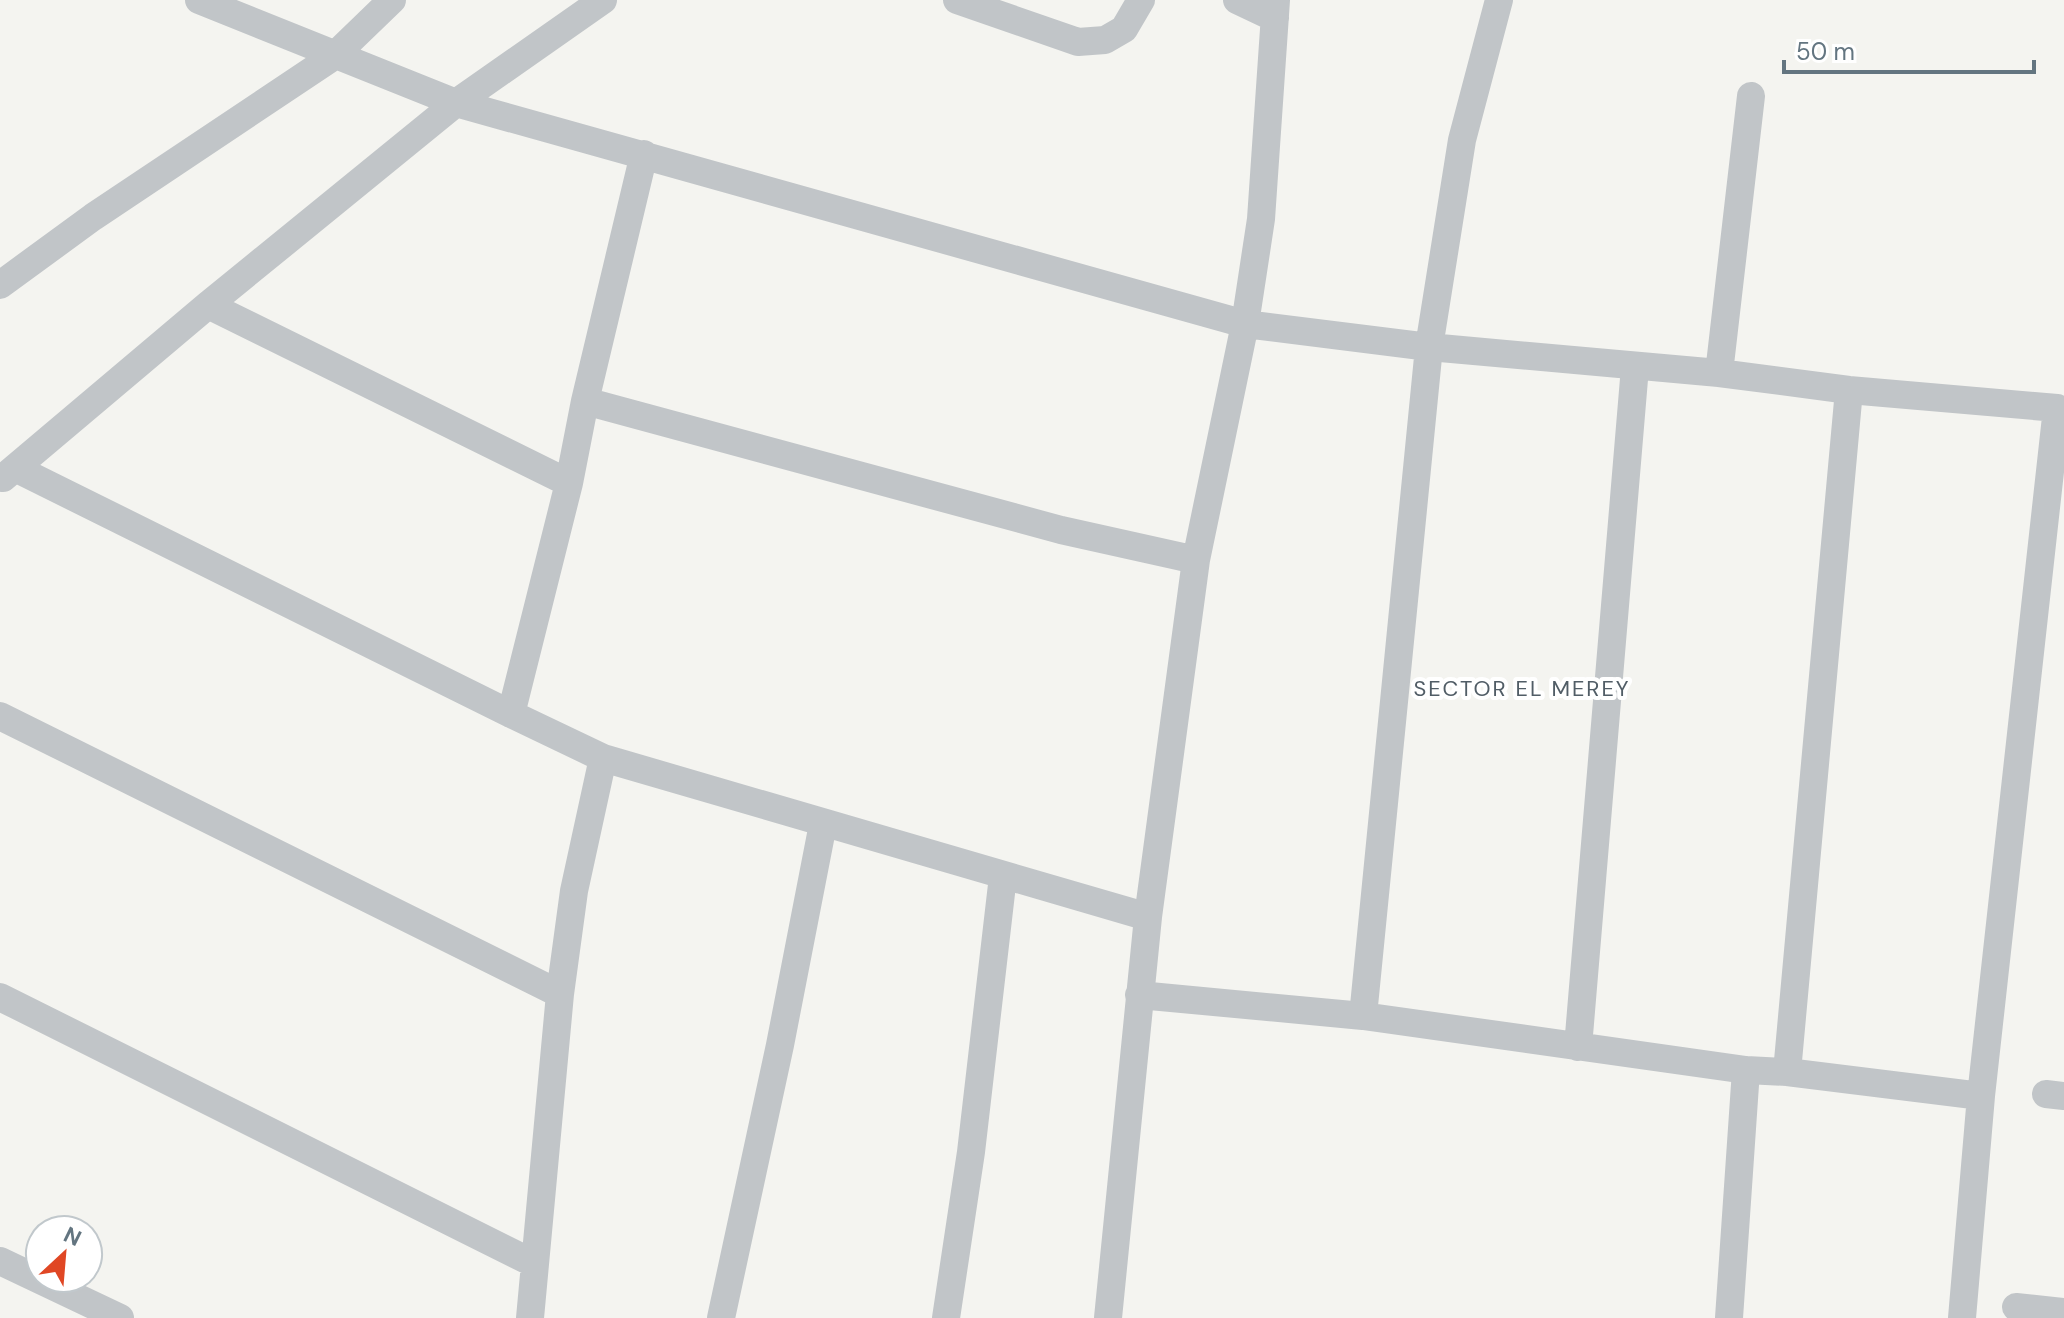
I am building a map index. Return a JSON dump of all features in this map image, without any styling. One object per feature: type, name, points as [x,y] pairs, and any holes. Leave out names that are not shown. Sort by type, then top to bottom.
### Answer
[{"type":"street","points":[[199,0],[456,103],[1245,324],[1429,347],[1719,373],[1849,390],[2060,410],[1981,1096],[1962,1318]]},
{"type":"street","points":[[0,285],[93,217],[334,56],[392,0]]},
{"type":"street","points":[[603,0],[456,103],[208,305],[8,474],[603,758],[1148,917]]},
{"type":"street","points":[[957,0],[1078,42],[1105,40],[1124,29],[1141,0]]},
{"type":"street","points":[[1108,1318],[1148,917],[1196,560],[1245,324],[1261,219],[1275,9],[1237,0]]},
{"type":"street","points":[[1363,1016],[1429,347],[1462,140],[1499,0]]},
{"type":"street","points":[[1719,373],[1751,96]]},
{"type":"street","points":[[511,714],[569,483],[585,401],[644,154]]},
{"type":"street","points":[[208,305],[569,483]]},
{"type":"street","points":[[1578,1047],[1635,367]]},
{"type":"street","points":[[1787,1072],[1849,390]]},
{"type":"street","points":[[585,401],[1061,530],[1196,560]]},
{"type":"street","points":[[0,716],[560,994]]},
{"type":"street","points":[[530,1318],[560,994],[574,891],[603,758]]},
{"type":"street","points":[[721,1318],[780,1045],[823,824]]},
{"type":"street","points":[[946,1318],[971,1152],[1003,876]]},
{"type":"street","points":[[1139,995],[1363,1016],[1746,1070],[1787,1072],[1981,1096]]},
{"type":"street","points":[[0,997],[535,1264]]},
{"type":"street","points":[[1729,1318],[1746,1070]]},
{"type":"street","points":[[0,1261],[120,1318]]},
{"type":"street","points":[[2016,1307],[2064,1312]]},
{"type":"district","name":"SECTOR EL MEREY","points":[[1522,688]]}]
